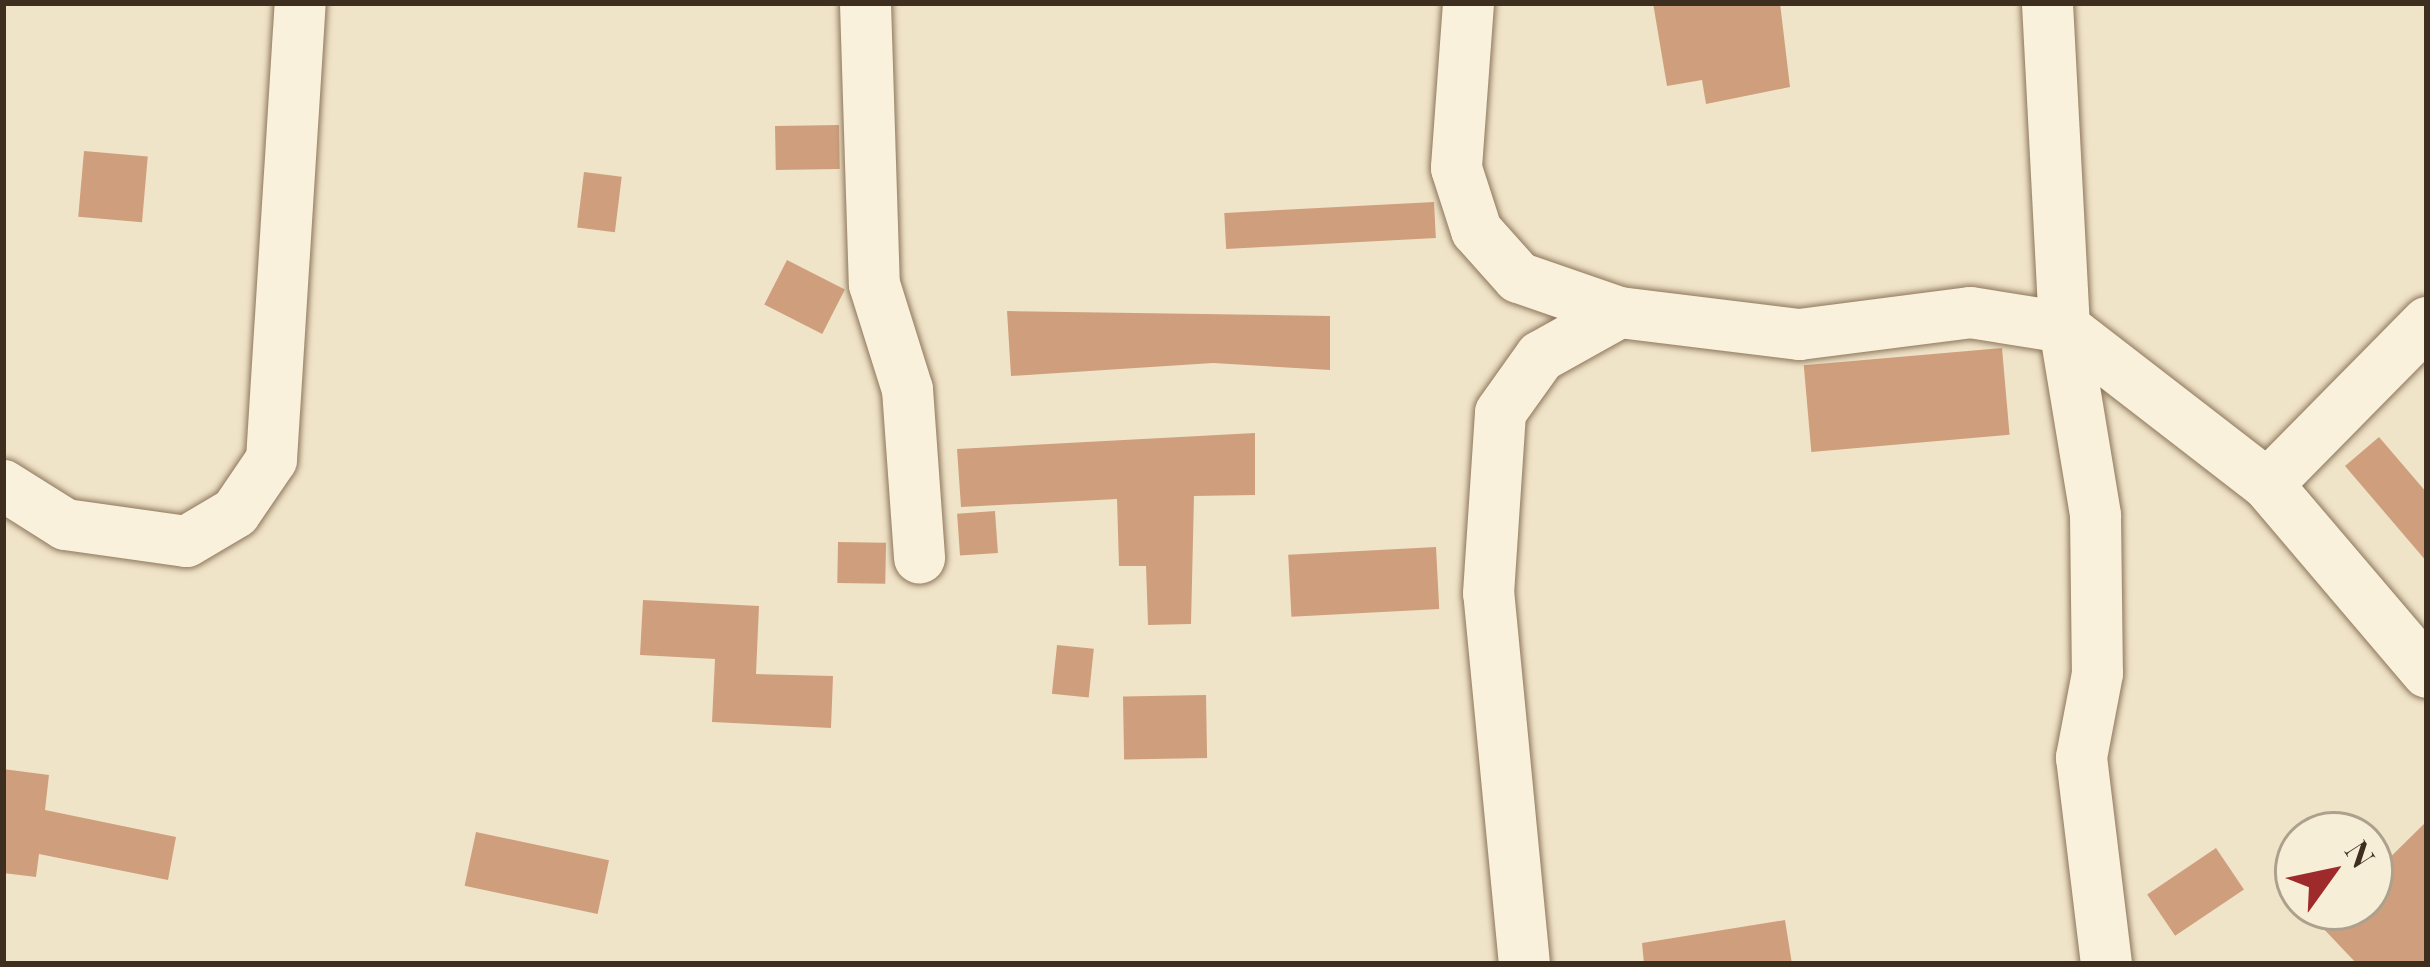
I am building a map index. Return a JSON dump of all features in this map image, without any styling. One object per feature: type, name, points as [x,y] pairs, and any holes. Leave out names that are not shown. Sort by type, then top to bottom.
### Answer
[{"type":"street","points":[[3,485],[65,524],[187,541],[235,512],[271,459],[300,3]]},
{"type":"street","points":[[865,3],[874,284],[907,389],[919,558]]},
{"type":"street","points":[[2047,3],[2064,328],[2095,515],[2097,673],[2081,757],[2106,964]]},
{"type":"street","points":[[1456,12],[1456,169],[1476,230],[1518,277],[1619,312],[1799,334],[1970,312],[2064,328],[2267,484],[2427,672]]},
{"type":"street","points":[[1524,964],[1488,593],[1500,412],[1540,356],[1619,312]]},
{"type":"street","points":[[2267,484],[2427,322]]},
{"type":"building","points":[[1653,3],[1780,3],[1790,87],[1706,104],[1702,80],[1667,86]]},
{"type":"building","points":[[839,125],[840,169],[776,170],[775,126]]},
{"type":"building","points":[[84,151],[148,157],[142,222],[78,217]]},
{"type":"building","points":[[584,172],[622,177],[615,232],[577,228]]},
{"type":"building","points":[[1434,202],[1436,238],[1226,249],[1224,213]]},
{"type":"building","points":[[787,260],[845,290],[822,334],[764,305]]},
{"type":"building","points":[[1007,311],[1330,316],[1330,370],[1213,363],[1011,376]]},
{"type":"building","points":[[2002,348],[2010,435],[1811,452],[1804,365]]},
{"type":"building","points":[[1255,433],[1255,495],[1194,496],[1191,624],[1148,625],[1146,566],[1119,566],[1117,499],[961,507],[957,449]]},
{"type":"building","points":[[2379,437],[2427,493],[2427,562],[2345,466]]},
{"type":"building","points":[[995,511],[998,553],[960,556],[957,514]]},
{"type":"building","points":[[838,542],[886,543],[885,584],[837,583]]},
{"type":"building","points":[[1436,547],[1439,609],[1291,617],[1288,555]]},
{"type":"building","points":[[643,600],[759,606],[756,674],[833,676],[831,728],[712,722],[715,659],[640,655]]},
{"type":"building","points":[[1057,645],[1094,649],[1089,698],[1052,694]]},
{"type":"building","points":[[1206,695],[1207,758],[1124,759],[1123,696]]},
{"type":"building","points":[[3,769],[49,775],[45,810],[176,837],[168,880],[39,854],[36,877],[3,873]]},
{"type":"building","points":[[2427,821],[2427,964],[2357,964],[2326,931],[2394,931],[2394,853]]},
{"type":"building","points":[[476,832],[609,860],[598,914],[465,886]]},
{"type":"building","points":[[2216,848],[2244,889],[2175,936],[2147,894]]},
{"type":"building","points":[[1785,920],[1792,964],[1644,964],[1642,943]]}]
